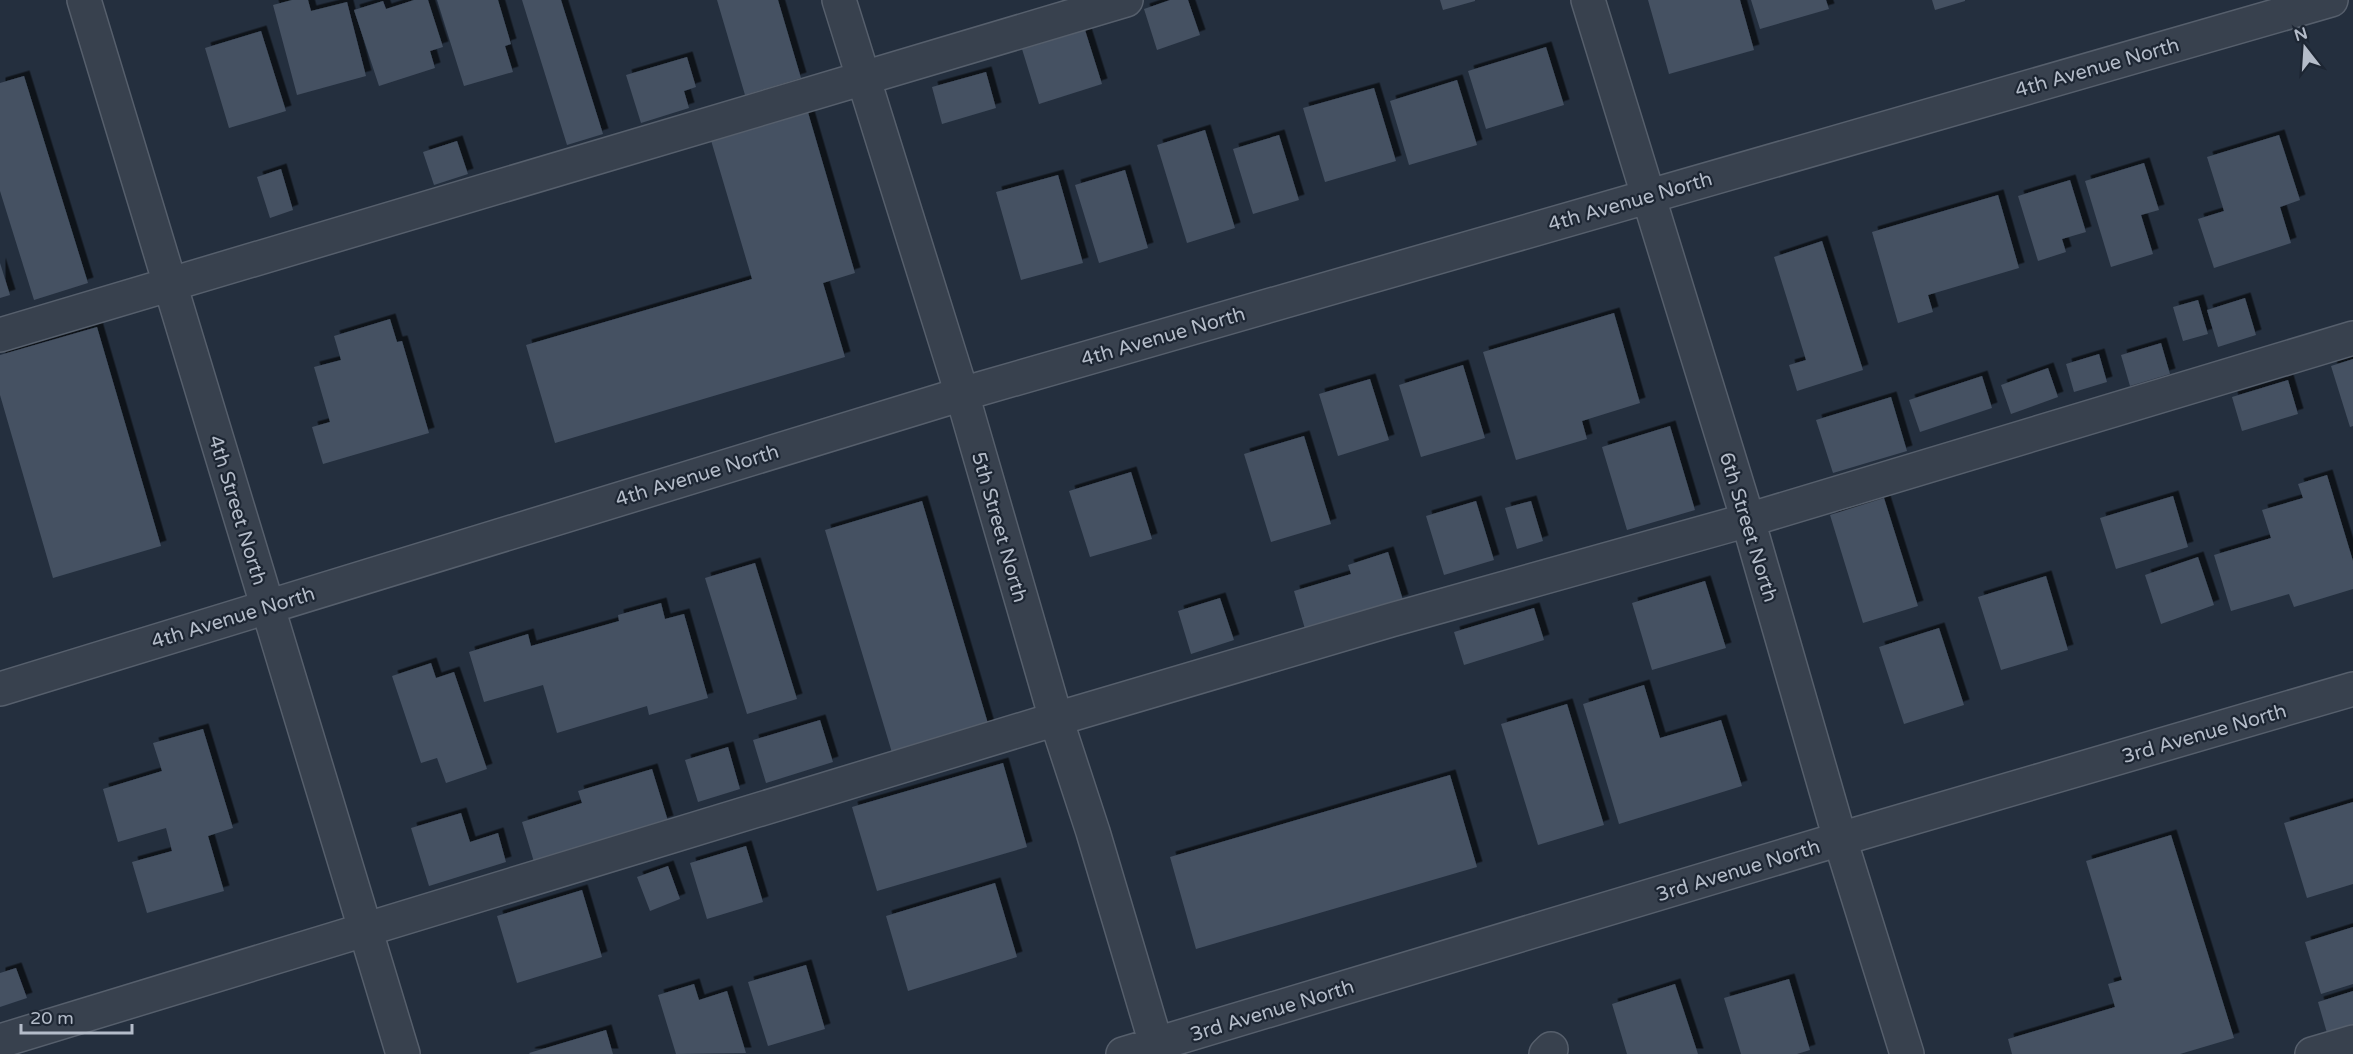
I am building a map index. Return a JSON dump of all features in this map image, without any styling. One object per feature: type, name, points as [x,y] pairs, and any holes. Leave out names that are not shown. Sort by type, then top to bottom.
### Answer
[{"type":"street","name":"4th Street North","points":[[84,0],[404,1054]]},
{"type":"street","name":"5th Street North","points":[[838,0],[962,394],[1056,719],[1093,832],[1158,1049]]},
{"type":"street","points":[[0,335],[1126,0]]},
{"type":"street","name":"6th Street North","points":[[1588,0],[1748,520],[1840,839],[1907,1054]]},
{"type":"street","name":"4th Avenue North","points":[[0,689],[962,394],[2331,0]]},
{"type":"street","points":[[2348,0],[2353,16]]},
{"type":"street","points":[[0,1041],[1056,719],[1391,620],[1748,520],[2353,338]]},
{"type":"street","name":"3rd Avenue North","points":[[1123,1054],[1158,1049],[1840,839],[2353,689]]},
{"type":"street","points":[[2312,1054],[2353,1042]]},
{"type":"building","points":[[292,0],[308,0],[311,11],[347,2],[366,76],[297,95],[273,5]]},
{"type":"building","points":[[414,0],[428,0],[443,47],[430,51],[435,68],[379,86],[354,10],[383,1],[386,9]]},
{"type":"building","points":[[437,0],[498,0],[511,44],[505,46],[513,72],[464,86]]},
{"type":"building","points":[[522,0],[561,0],[603,134],[567,145]]},
{"type":"building","points":[[717,0],[778,0],[801,78],[745,95]]},
{"type":"building","points":[[1170,0],[1188,0],[1200,35],[1157,50],[1144,9]]},
{"type":"building","points":[[1440,0],[1475,0],[1475,1],[1443,10]]},
{"type":"building","points":[[1648,0],[1740,0],[1754,50],[1669,74]]},
{"type":"building","points":[[1751,0],[1826,0],[1829,9],[1760,29]]},
{"type":"building","points":[[1932,0],[1965,0],[1965,1],[1935,10]]},
{"type":"building","points":[[1085,30],[1102,84],[1039,104],[1022,49]]},
{"type":"building","points":[[261,31],[286,111],[229,128],[205,48]]},
{"type":"building","points":[[1546,47],[1564,105],[1486,129],[1468,71]]},
{"type":"building","points":[[687,57],[696,87],[684,91],[689,108],[641,123],[626,75]]},
{"type":"building","points":[[986,72],[996,108],[942,124],[932,87]]},
{"type":"building","points":[[24,76],[88,283],[34,300],[0,191],[0,83]]},
{"type":"building","points":[[1457,80],[1477,145],[1409,165],[1390,101]]},
{"type":"building","points":[[1374,88],[1396,161],[1325,182],[1303,108]]},
{"type":"building","points":[[807,109],[855,273],[823,283],[845,357],[555,443],[526,345],[752,279],[710,137]]},
{"type":"building","points":[[1205,130],[1235,228],[1187,243],[1157,145]]},
{"type":"building","points":[[1279,135],[1299,200],[1253,214],[1233,149]]},
{"type":"building","points":[[2279,135],[2300,200],[2280,207],[2291,243],[2214,268],[2198,219],[2224,211],[2207,157]]},
{"type":"building","points":[[457,141],[468,174],[434,185],[423,152]]},
{"type":"building","points":[[2144,163],[2159,210],[2141,215],[2153,254],[2111,267],[2085,181]]},
{"type":"building","points":[[281,169],[293,210],[270,218],[257,177]]},
{"type":"building","points":[[1125,170],[1148,248],[1099,263],[1075,185]]},
{"type":"building","points":[[1058,175],[1083,263],[1021,280],[996,192]]},
{"type":"building","points":[[2070,180],[2086,232],[2062,239],[2066,252],[2038,261],[2018,196]]},
{"type":"building","points":[[1998,195],[2019,268],[1928,295],[1933,312],[1898,323],[1872,232]]},
{"type":"building","points":[[1822,241],[1863,370],[1797,391],[1789,365],[1806,360],[1774,257]]},
{"type":"building","points":[[0,263],[10,295],[0,298]]},
{"type":"building","points":[[2245,298],[2256,335],[2218,347],[2207,310]]},
{"type":"building","points":[[2198,300],[2208,334],[2183,341],[2173,307]]},
{"type":"building","points":[[1614,313],[1640,403],[1582,421],[1587,439],[1516,460],[1483,352]]},
{"type":"building","points":[[390,319],[397,342],[402,341],[429,433],[323,464],[312,427],[330,422],[314,367],[341,360],[334,336]]},
{"type":"building","points":[[97,327],[161,546],[53,578],[0,395],[0,355]]},
{"type":"building","points":[[2161,343],[2170,374],[2130,386],[2121,355]]},
{"type":"building","points":[[2099,354],[2107,382],[2074,392],[2066,364]]},
{"type":"building","points":[[2353,359],[2353,426],[2350,427],[2331,366]]},
{"type":"building","points":[[1463,365],[1485,438],[1421,457],[1399,385]]},
{"type":"building","points":[[2048,368],[2058,397],[2011,414],[2001,385]]},
{"type":"building","points":[[1982,376],[1992,408],[1920,432],[1909,400]]},
{"type":"building","points":[[1370,379],[1389,440],[1338,456],[1319,394]]},
{"type":"building","points":[[2288,380],[2298,414],[2242,431],[2232,397]]},
{"type":"building","points":[[1891,397],[1907,451],[1833,473],[1816,420]]},
{"type":"building","points":[[1670,426],[1695,510],[1627,530],[1602,447]]},
{"type":"building","points":[[1304,436],[1331,524],[1271,542],[1244,454]]},
{"type":"building","points":[[1131,472],[1152,539],[1090,557],[1069,491]]},
{"type":"building","points":[[2327,475],[2353,561],[2353,589],[2294,607],[2289,594],[2231,611],[2214,555],[2271,538],[2262,510],[2303,498],[2298,484]]},
{"type":"building","points":[[2173,496],[2188,547],[2116,569],[2100,518]]},
{"type":"building","points":[[1884,498],[1918,606],[1863,623],[1830,515]]},
{"type":"building","points":[[922,501],[989,727],[893,756],[825,530]]},
{"type":"building","points":[[1476,501],[1494,560],[1444,575],[1426,516]]},
{"type":"building","points":[[1531,501],[1543,541],[1517,549],[1505,508]]},
{"type":"building","points":[[1388,552],[1403,600],[1305,629],[1294,591],[1351,574],[1348,565]]},
{"type":"building","points":[[2198,557],[2214,605],[2161,624],[2145,575]]},
{"type":"building","points":[[755,563],[797,699],[747,714],[705,578]]},
{"type":"building","points":[[2046,576],[2068,650],[2001,670],[1978,597]]},
{"type":"building","points":[[1705,581],[1726,648],[1652,670],[1632,603]]},
{"type":"building","points":[[1220,598],[1234,640],[1191,654],[1178,611]]},
{"type":"building","points":[[661,603],[665,619],[684,614],[708,698],[649,715],[647,706],[557,733],[543,685],[484,702],[469,652],[528,634],[531,646],[619,621],[618,615]]},
{"type":"building","points":[[1534,608],[1544,640],[1464,665],[1454,632]]},
{"type":"building","points":[[1939,628],[1964,705],[1904,724],[1879,647]]},
{"type":"building","points":[[431,663],[436,678],[454,672],[487,769],[446,783],[437,758],[421,763],[392,676]]},
{"type":"building","points":[[1644,685],[1660,738],[1721,720],[1742,786],[1619,824],[1583,704]]},
{"type":"building","points":[[1567,704],[1604,825],[1538,845],[1501,724]]},
{"type":"building","points":[[820,720],[833,762],[766,783],[753,740]]},
{"type":"building","points":[[203,729],[233,828],[208,836],[224,891],[147,913],[132,862],[172,851],[166,828],[118,842],[103,789],[162,771],[153,743]]},
{"type":"building","points":[[728,747],[740,789],[698,802],[685,760]]},
{"type":"building","points":[[1003,763],[1027,847],[877,891],[852,807]]},
{"type":"building","points":[[652,769],[668,821],[534,862],[522,822],[582,803],[578,791]]},
{"type":"building","points":[[1450,775],[1477,867],[1196,949],[1170,857]]},
{"type":"building","points":[[2353,802],[2353,884],[2307,898],[2284,823]]},
{"type":"building","points":[[461,813],[470,842],[498,833],[506,862],[429,886],[411,828]]},
{"type":"building","points":[[2171,835],[2234,1038],[2180,1054],[2012,1054],[2008,1039],[2115,1007],[2108,984],[2122,980],[2086,861]]},
{"type":"building","points":[[746,846],[763,902],[707,919],[690,863]]},
{"type":"building","points":[[668,866],[680,899],[650,911],[637,877]]},
{"type":"building","points":[[995,883],[1017,957],[908,991],[886,916]]},
{"type":"building","points":[[582,890],[602,957],[517,983],[497,916]]},
{"type":"building","points":[[2353,927],[2353,984],[2321,994],[2305,942]]},
{"type":"building","points":[[806,965],[825,1029],[768,1046],[748,982]]},
{"type":"building","points":[[16,968],[27,998],[0,1007],[0,973]]},
{"type":"building","points":[[1789,979],[1810,1050],[1797,1054],[1741,1054],[1724,998]]},
{"type":"building","points":[[694,984],[699,1000],[727,991],[746,1053],[676,1054],[658,995]]},
{"type":"building","points":[[1675,984],[1698,1054],[1627,1054],[1612,1004]]},
{"type":"building","points":[[2353,991],[2353,1025],[2327,1033],[2318,1002]]},
{"type":"building","points":[[606,1030],[613,1054],[529,1053]]}]
